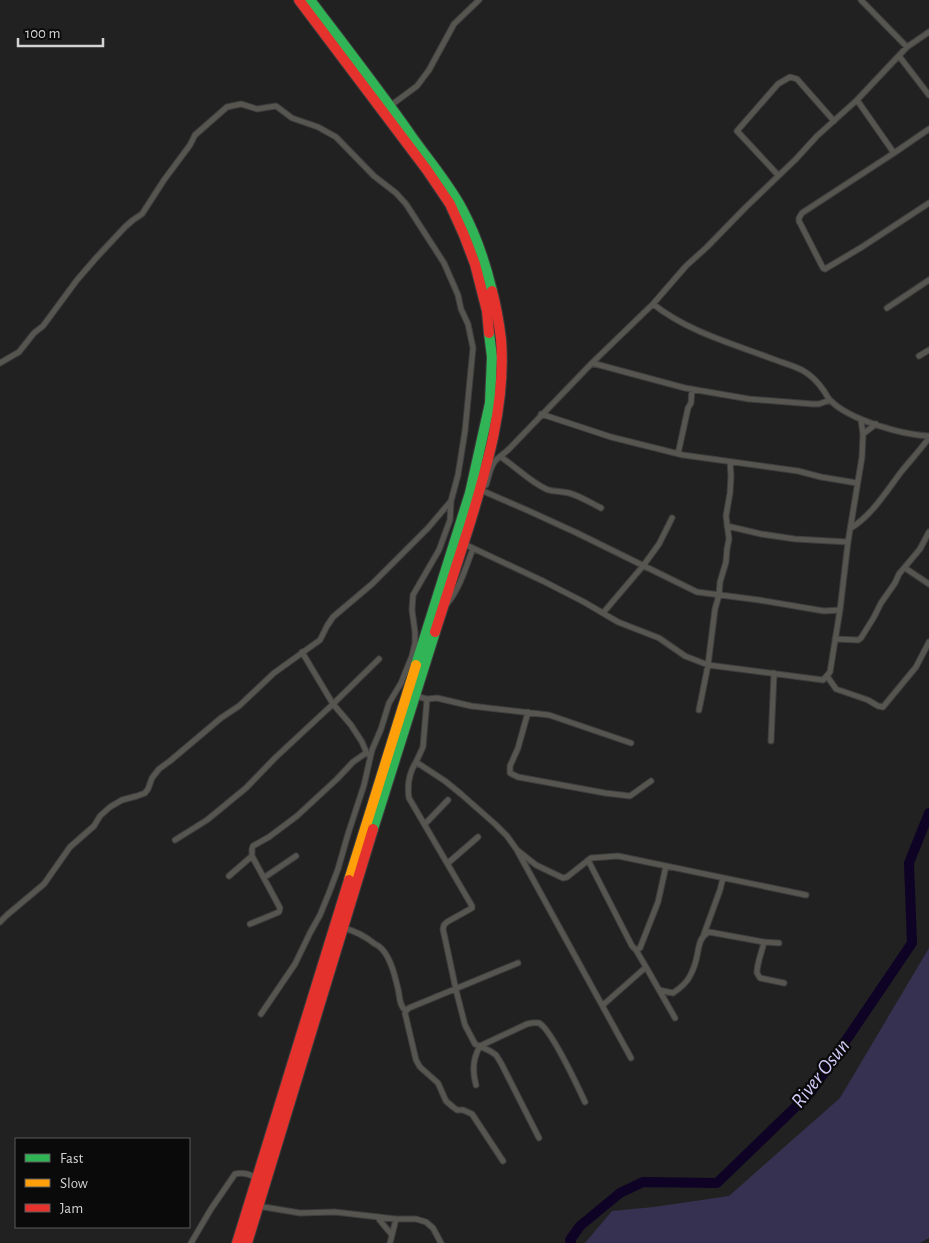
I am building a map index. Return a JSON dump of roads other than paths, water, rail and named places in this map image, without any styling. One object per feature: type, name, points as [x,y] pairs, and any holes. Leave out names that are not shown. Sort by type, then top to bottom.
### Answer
[{"type":"highway","points":[[237,1243],[470,493],[490,403],[492,357],[487,311],[475,264],[450,204],[427,170],[299,0]]},
{"type":"highway","points":[[247,1243],[344,928],[406,694],[442,611],[481,491],[492,446],[499,403],[502,357],[496,310],[483,261],[475,237],[456,198],[310,0]]},
{"type":"street","points":[[390,106],[417,86],[454,24],[479,0]]},
{"type":"street","points":[[861,0],[907,47]]},
{"type":"street","points":[[868,7],[869,0]]},
{"type":"street","points":[[840,610],[824,611],[697,592],[529,511],[481,491],[497,458],[501,457],[541,414],[653,304],[686,266],[707,248],[727,225],[857,100],[907,47],[929,32]]},
{"type":"street","points":[[899,56],[929,95]]},
{"type":"street","points":[[778,175],[737,130],[778,84],[790,77],[798,79],[834,121]]},
{"type":"street","points":[[857,100],[894,153]]},
{"type":"street","points":[[0,363],[19,352],[34,333],[43,326],[68,291],[96,258],[125,227],[142,214],[195,135],[227,106],[241,104],[257,109],[276,106],[292,118],[318,127],[336,137],[374,176],[396,193],[425,232],[444,263],[458,295],[461,309],[468,324],[473,348],[465,431],[450,520],[439,550],[413,595],[412,610],[415,643],[406,694]]},
{"type":"street","points":[[929,129],[802,214],[799,218],[823,268],[826,268],[929,203]]},
{"type":"street","points":[[887,308],[929,280]]},
{"type":"street","points":[[653,304],[665,314],[698,331],[801,370],[813,378],[830,400],[848,414],[916,436],[929,437]]},
{"type":"street","points":[[919,356],[929,350]]},
{"type":"street","points":[[592,363],[692,390],[749,399],[813,404],[820,404],[830,400]]},
{"type":"street","points":[[678,454],[688,408],[691,403],[692,390]]},
{"type":"street","points":[[541,414],[611,437],[678,454],[798,471],[857,483]]},
{"type":"street","points":[[463,544],[543,581],[618,622],[659,638],[685,656],[708,665],[822,680],[830,672],[840,610],[848,542],[862,457],[862,420]]},
{"type":"street","points":[[863,434],[876,424]]},
{"type":"street","points":[[851,528],[858,524],[880,500],[929,437]]},
{"type":"street","points":[[501,457],[547,489],[568,493],[601,508]]},
{"type":"street","points":[[699,710],[708,665],[715,609],[728,549],[726,516],[729,507],[730,462]]},
{"type":"street","points":[[0,922],[44,884],[70,847],[94,826],[100,816],[110,807],[122,800],[145,793],[152,778],[159,769],[221,718],[239,706],[274,673],[320,640],[326,626],[333,617],[372,584],[452,501]]},
{"type":"street","points":[[603,613],[659,544],[672,518]]},
{"type":"street","points":[[727,526],[795,539],[848,542]]},
{"type":"street","points":[[835,639],[858,640],[860,638],[899,574],[920,549],[929,532]]},
{"type":"street","points":[[442,611],[452,598],[463,577],[473,548]]},
{"type":"street","points":[[905,568],[929,584]]},
{"type":"street","points":[[827,676],[836,689],[883,707],[916,667],[929,642]]},
{"type":"street","points":[[302,652],[333,704],[351,725],[362,742],[370,759]]},
{"type":"street","points":[[175,840],[207,820],[246,788],[379,659]]},
{"type":"street","points":[[771,741],[774,673]]},
{"type":"street","points":[[260,1014],[295,964],[323,908],[338,869],[372,750],[389,703],[406,694],[426,699],[437,698],[471,706],[549,715],[630,743]]},
{"type":"street","points":[[426,699],[423,747],[412,768],[408,790],[409,798],[472,906],[472,908],[447,922],[443,929],[456,990],[466,1025],[475,1044],[496,1055],[539,1138]]},
{"type":"street","points":[[528,712],[518,748],[510,766],[510,772],[518,777],[630,796],[650,781]]},
{"type":"street","points":[[250,924],[280,910],[252,856],[253,846],[297,816],[353,762],[366,753]]},
{"type":"street","points":[[416,762],[445,780],[507,836],[517,850],[631,1058]]},
{"type":"street","points":[[425,824],[448,800]]},
{"type":"street","points":[[448,863],[478,838]]},
{"type":"street","points":[[517,850],[536,865],[563,878],[595,857],[618,856],[806,895]]},
{"type":"street","points":[[229,876],[252,856]]},
{"type":"street","points":[[264,877],[296,856]]},
{"type":"street","points":[[588,860],[632,946],[675,1018]]},
{"type":"street","points":[[528,870],[536,865]]},
{"type":"street","points":[[636,950],[640,948],[658,902],[666,866]]},
{"type":"street","points":[[659,990],[673,993],[690,977],[697,957],[698,945],[704,934],[723,878]]},
{"type":"street","points":[[344,928],[364,935],[382,948],[392,966],[400,1004],[406,1010]]},
{"type":"street","points":[[704,934],[709,932],[779,943]]},
{"type":"street","points":[[764,942],[757,966],[757,973],[760,978],[784,983]]},
{"type":"street","points":[[406,1010],[518,964]]},
{"type":"street","points":[[603,1005],[646,967]]},
{"type":"street","points":[[406,1010],[405,1013],[414,1052],[420,1067],[438,1083],[446,1101],[457,1110],[463,1110],[472,1114],[503,1160]]},
{"type":"street","points":[[476,1085],[473,1069],[474,1059],[480,1046],[534,1022],[539,1023],[543,1027],[559,1050],[585,1102]]},
{"type":"street","points":[[191,1243],[235,1174],[241,1172],[256,1178]]},
{"type":"street","points":[[258,1206],[300,1213],[334,1212],[396,1219],[416,1219],[426,1222],[433,1228],[441,1243]]},
{"type":"street","points":[[376,1217],[392,1235]]},
{"type":"street","points":[[390,1243],[396,1219]]},
{"type":"waterway","name":"River Osun","points":[[571,1243],[570,1240],[580,1226],[620,1193],[643,1182],[717,1183],[811,1092],[912,943],[909,863],[929,813]]}]
